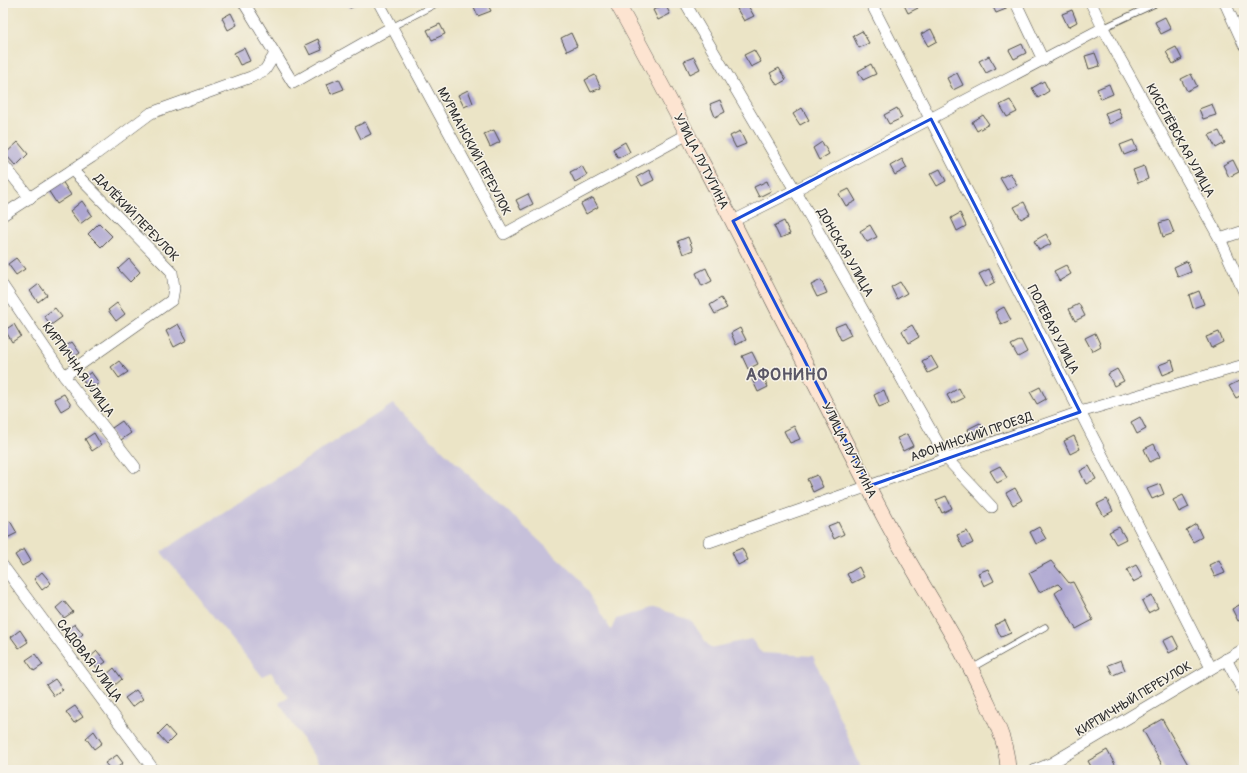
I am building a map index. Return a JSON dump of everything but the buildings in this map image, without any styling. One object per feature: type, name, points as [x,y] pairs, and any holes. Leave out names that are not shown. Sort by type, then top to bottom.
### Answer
[{"type":"main road","name":"УЛИЦА ЛУТУГИНА","points":[[618,3],[733,221],[883,516],[972,668],[1002,736],[1008,758],[1008,770]]},
{"type":"street","points":[[244,3],[293,83],[392,27]]},
{"type":"street","name":"МУРМАНСКИЙ ПЕРЕУЛОК","points":[[378,3],[504,234],[688,134]]},
{"type":"street","name":"ДОНСКАЯ УЛИЦА","points":[[685,3],[794,190],[947,459],[992,507]]},
{"type":"street","name":"ПОЛЕВАЯ УЛИЦА","points":[[871,3],[1211,668]]},
{"type":"street","points":[[1016,3],[1043,60]]},
{"type":"street","name":"КИСЕЛЁВСКАЯ УЛИЦА","points":[[1091,3],[1103,28],[1220,239],[1244,292]]},
{"type":"street","points":[[1225,3],[1244,45]]},
{"type":"street","points":[[733,221],[1103,28]]},
{"type":"street","points":[[3,215],[92,157],[151,113],[251,77],[265,70],[275,54]]},
{"type":"street","points":[[3,164],[30,198]]},
{"type":"street","name":"ДАЛЁКИЙ ПЕРЕУЛОК","points":[[64,376],[172,300],[174,288],[172,272],[72,170]]},
{"type":"street","points":[[1220,239],[1244,231]]},
{"type":"street","name":"КИРПИЧНАЯ УЛИЦА","points":[[3,286],[64,376],[135,467]]},
{"type":"street","name":"АФОНИНСКИЙ ПРОЕЗД","points":[[709,542],[1080,412],[1244,365]]},
{"type":"street","name":"САДОВАЯ УЛИЦА","points":[[3,566],[154,770]]},
{"type":"street","name":"КИРПИЧНЫЙ ПЕРЕУЛОК","points":[[1035,770],[1052,763],[1244,649]]},
{"type":"street","points":[[1226,659],[1244,693]]},
{"type":"lane","points":[[392,27],[438,3]]},
{"type":"lane","points":[[1103,28],[1157,3]]},
{"type":"lane","points":[[972,668],[1045,627]]},
{"type":"highlighted area","points":[[931,119],[1080,412],[869,486],[733,221]]},
{"type":"shaded area","points":[[393,404],[578,577],[611,630],[616,619],[649,608],[691,620],[710,648],[751,639],[762,653],[813,656],[860,765],[860,770],[323,770],[279,703],[288,697],[271,672],[262,676],[161,552]]},
{"type":"district","name":"АФОНИНО","points":[[787,374]]}]
